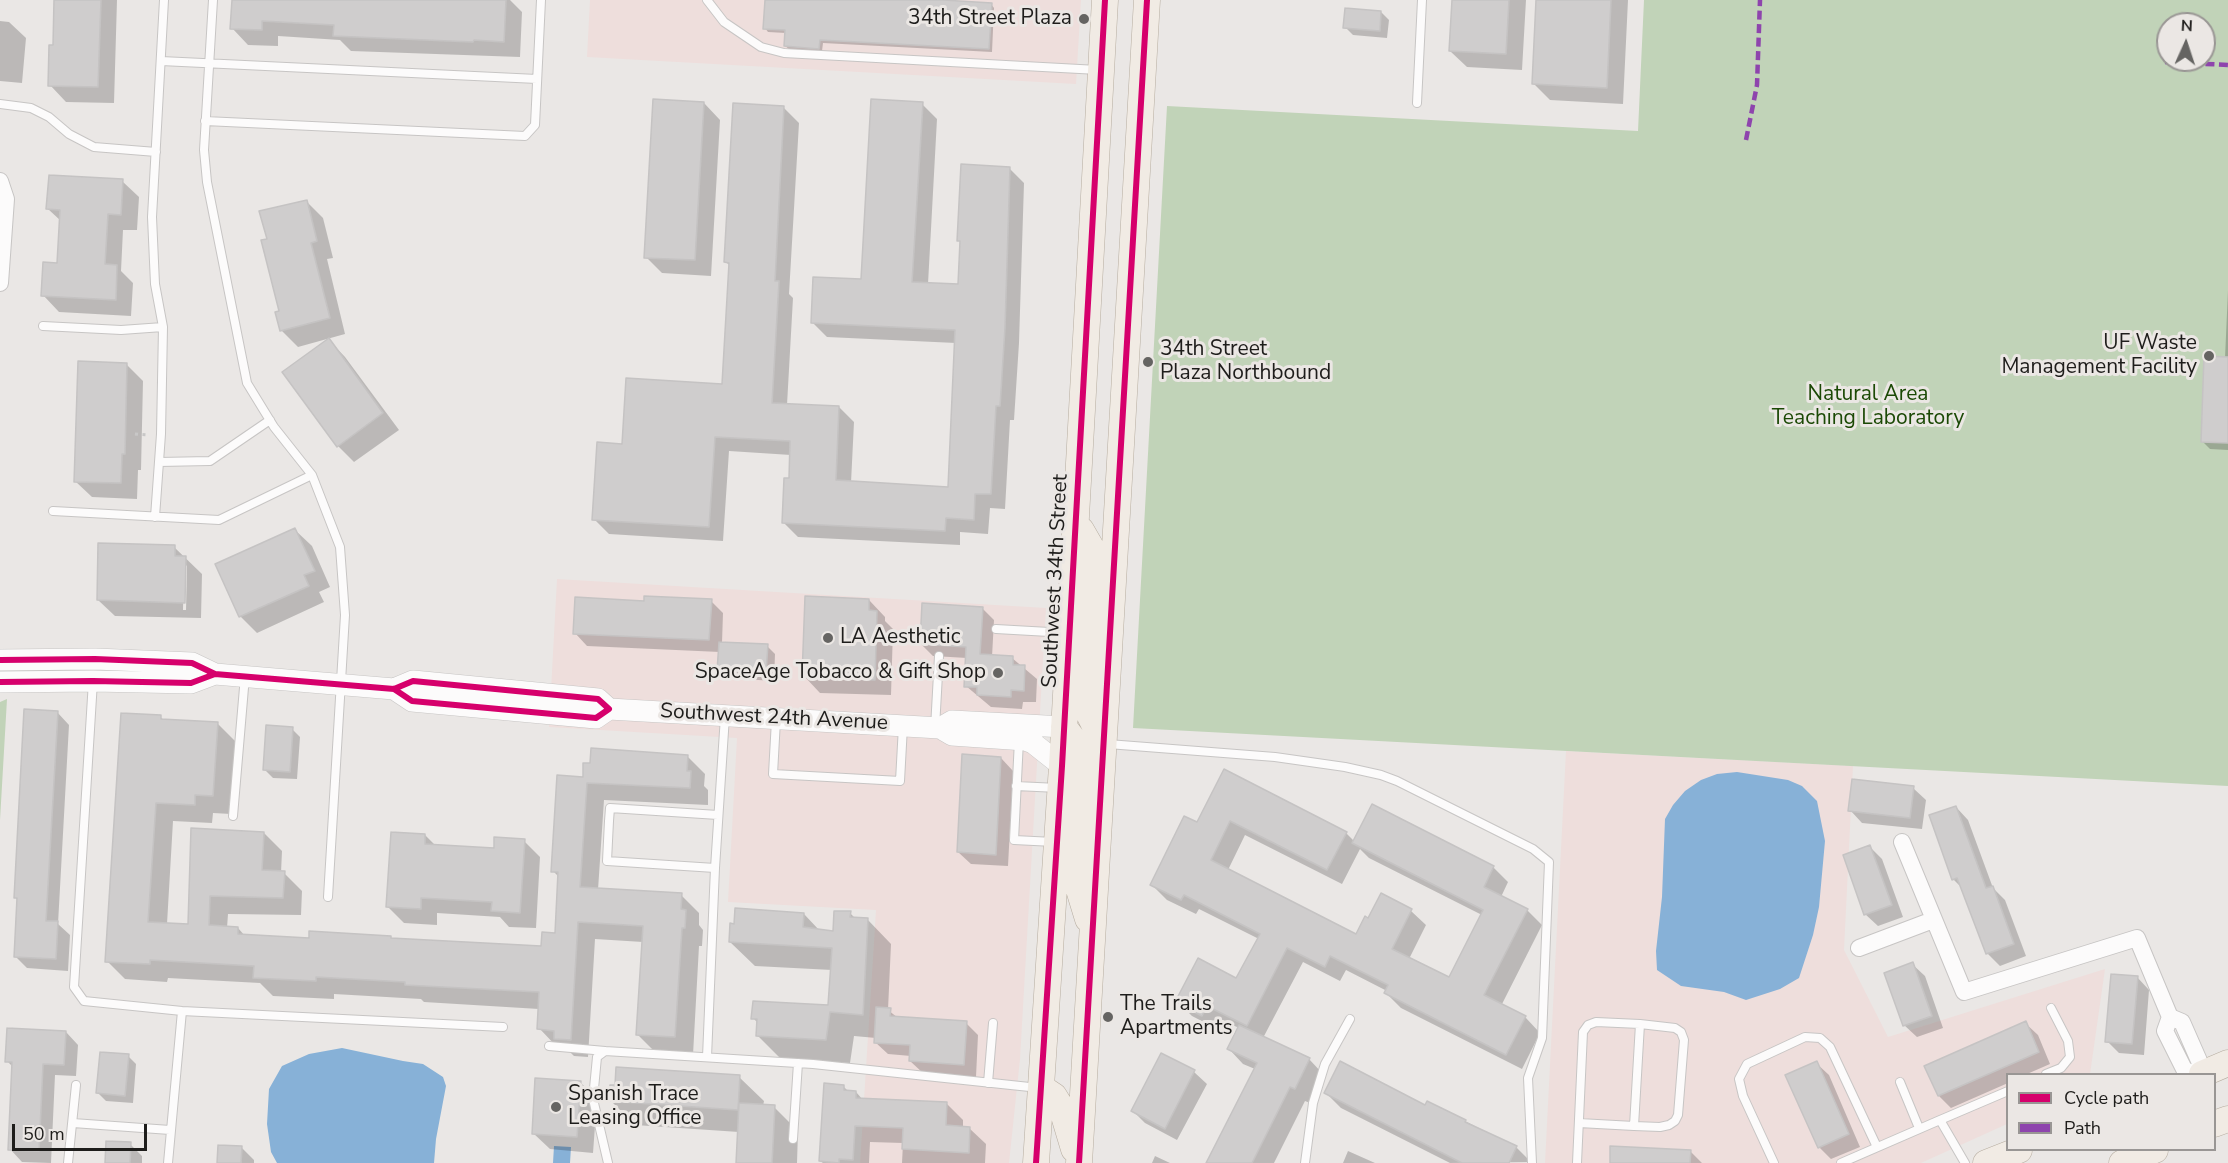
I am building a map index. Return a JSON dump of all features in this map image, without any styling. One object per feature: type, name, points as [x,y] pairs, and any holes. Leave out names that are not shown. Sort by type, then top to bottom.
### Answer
[{"type":"main road","name":"Southwest 34th Street","points":[[1036,1163],[1064,727],[1105,0]]},
{"type":"main road","points":[[1079,1163],[1145,4]]},
{"type":"main road","points":[[1076,519],[1092,549],[1087,691],[1089,714],[1104,744]]},
{"type":"main road","points":[[1064,727],[1082,757],[1077,883],[1093,936]]},
{"type":"main road","points":[[2204,1073],[2228,1063]]},
{"type":"main road","points":[[1042,1088],[1054,1096],[1062,1109],[1079,1163]]},
{"type":"main road","points":[[1986,1163],[2014,1151]]},
{"type":"main road","points":[[2122,1163],[2150,1151]]},
{"type":"street","points":[[0,283],[6,199],[1,182]]},
{"type":"street","name":"Southwest 24th Avenue","points":[[0,660],[95,659],[192,663],[215,674],[394,689],[412,701],[596,718],[609,709],[937,728],[952,735],[1033,743],[1061,777]]},
{"type":"street","name":"Southwest 24th Avenue","points":[[0,682],[191,683],[215,674]]},
{"type":"street","name":"Southwest 24th Avenue","points":[[937,728],[952,721],[1064,727]]},
{"type":"street","points":[[1902,842],[1964,992],[2137,938],[2170,1017],[2165,1031],[2184,1069],[2190,1073]]},
{"type":"street","points":[[1859,948],[1933,920]]},
{"type":"street","points":[[2170,1017],[2182,1022],[2200,1063],[2197,1073]]},
{"type":"lane","points":[[155,517],[163,327],[155,284],[153,240],[164,0]]},
{"type":"lane","points":[[213,0],[204,150],[207,182],[247,383],[270,420],[312,475],[340,547],[345,615],[328,897]]},
{"type":"lane","points":[[206,120],[525,136],[535,125],[541,0]]},
{"type":"lane","points":[[707,0],[724,22],[761,47],[784,53],[1101,70]]},
{"type":"lane","points":[[1417,103],[1422,0]]},
{"type":"lane","points":[[161,62],[208,62],[537,79]]},
{"type":"lane","points":[[0,104],[31,108],[49,117],[69,134],[94,147],[156,152]]},
{"type":"lane","points":[[44,326],[121,330],[163,327]]},
{"type":"lane","points":[[159,462],[210,461],[270,420]]},
{"type":"lane","points":[[53,511],[219,520],[312,475]]},
{"type":"lane","points":[[996,629],[1069,633]]},
{"type":"lane","points":[[937,728],[939,656]]},
{"type":"lane","points":[[233,816],[245,676]]},
{"type":"lane","points":[[93,681],[74,987],[84,1001],[182,1011],[504,1027]]},
{"type":"lane","points":[[707,1057],[715,868],[725,715]]},
{"type":"lane","points":[[776,718],[773,774],[900,781],[903,726]]},
{"type":"lane","points":[[1019,740],[1014,840],[1057,843]]},
{"type":"lane","points":[[1104,744],[1275,757],[1346,767],[1381,775],[1533,849],[1549,862],[1542,1038],[1528,1078],[1532,1163]]},
{"type":"lane","points":[[1017,786],[1061,777]]},
{"type":"lane","points":[[715,868],[607,861],[609,821],[610,808],[718,815]]},
{"type":"lane","points":[[2048,1073],[2061,1068],[2070,1057],[2068,1041],[2051,1008]]},
{"type":"lane","points":[[168,1163],[182,1011]]},
{"type":"lane","points":[[1305,1163],[1313,1102],[1325,1064],[1350,1019]]},
{"type":"lane","points":[[1577,1163],[1583,1032],[1588,1025],[1596,1022],[1640,1024],[1675,1028],[1681,1032],[1684,1040],[1678,1115],[1675,1121],[1660,1127],[1579,1123]]},
{"type":"lane","points":[[988,1083],[993,1023]]},
{"type":"lane","points":[[1634,1126],[1640,1024]]},
{"type":"lane","points":[[1774,1163],[1743,1096],[1739,1080],[1747,1064],[1804,1037],[1820,1038],[1830,1047],[1877,1147]]},
{"type":"lane","points":[[549,1046],[798,1063],[1042,1088]]},
{"type":"lane","points":[[605,1050],[597,1057],[593,1099],[608,1163]]},
{"type":"lane","points":[[793,1138],[798,1063]]},
{"type":"lane","points":[[1900,1082],[1919,1128]]},
{"type":"lane","points":[[68,1163],[76,1084]]},
{"type":"lane","points":[[1841,1163],[2006,1091]]},
{"type":"lane","points":[[1941,1120],[1965,1163]]},
{"type":"lane","points":[[73,1123],[170,1130]]},
{"type":"path","points":[[135,434],[151,435]]},
{"type":"shaded area","points":[[590,0],[1081,0],[1076,84],[587,57]]},
{"type":"shaded area","points":[[557,579],[1046,608],[1020,1059],[1009,1163],[860,1163],[876,910],[728,902],[737,738],[549,727]]},
{"type":"shaded area","points":[[1566,751],[1853,766],[1844,950],[1888,1037],[2105,969],[2090,1073],[2006,1073],[2006,1124],[1921,1163],[1545,1163]]},
{"type":"green space","name":"Natural Area Teaching Laboratory","points":[[1644,0],[2228,0],[2228,786],[1133,728],[1167,106],[1638,131]]},
{"type":"green space","points":[[7,699],[0,820],[0,702]]},
{"type":"water","points":[[1737,772],[1788,780],[1802,786],[1817,801],[1825,841],[1819,907],[1813,935],[1799,978],[1780,989],[1746,1000],[1724,992],[1681,986],[1657,970],[1656,951],[1662,897],[1665,819],[1685,791],[1701,780],[1717,774]]},
{"type":"water","points":[[342,1048],[423,1064],[443,1077],[446,1086],[434,1163],[277,1163],[271,1152],[267,1124],[269,1089],[282,1066],[309,1054]]},
{"type":"water","points":[[554,1146],[571,1147],[570,1163],[553,1163]]},
{"type":"building","points":[[54,0],[101,0],[98,87],[48,86],[49,45],[53,45]]},
{"type":"building","points":[[232,0],[506,0],[504,42],[333,36],[334,25],[262,21],[262,30],[230,29]]},
{"type":"building","points":[[765,0],[943,0],[992,3],[989,49],[820,40],[819,49],[784,46],[785,30],[763,29]]},
{"type":"building","points":[[1452,0],[1509,0],[1506,54],[1449,51]]},
{"type":"building","points":[[1536,0],[1611,0],[1607,88],[1532,84]]},
{"type":"building","points":[[1345,8],[1381,11],[1380,31],[1343,28]]},
{"type":"building","points":[[653,99],[704,102],[695,260],[644,258]]},
{"type":"building","points":[[871,99],[923,102],[912,282],[958,284],[960,241],[957,241],[961,164],[1010,167],[1000,406],[996,406],[991,494],[975,494],[974,520],[946,518],[945,531],[782,523],[784,478],[789,478],[790,441],[715,437],[709,527],[592,520],[597,442],[622,444],[626,378],[722,384],[729,263],[724,262],[733,103],[784,106],[775,281],[779,281],[772,403],[839,406],[836,480],[948,487],[955,330],[811,323],[813,277],[861,279]]},
{"type":"building","points":[[49,175],[123,179],[121,215],[108,214],[105,264],[117,265],[116,300],[41,296],[43,262],[57,263],[60,210],[46,209]]},
{"type":"building","points":[[307,200],[317,241],[311,243],[330,318],[280,331],[275,312],[279,311],[261,240],[267,239],[259,211]]},
{"type":"building","points":[[329,338],[383,413],[337,447],[282,372]]},
{"type":"building","name":"UF Waste Management Facility","points":[[2204,356],[2228,357],[2228,443],[2201,442]]},
{"type":"building","points":[[78,361],[127,363],[125,454],[122,454],[121,483],[74,482]]},
{"type":"building","points":[[295,528],[315,571],[304,575],[309,586],[239,617],[215,564]]},
{"type":"building","points":[[98,543],[175,545],[175,556],[186,556],[185,603],[97,600]]},
{"type":"building","points":[[644,596],[712,599],[709,640],[573,634],[575,597],[644,601]]},
{"type":"building","points":[[805,596],[869,599],[869,610],[877,611],[875,680],[802,677]]},
{"type":"building","points":[[922,603],[983,607],[980,654],[1013,656],[1013,665],[1025,665],[1024,691],[1011,690],[1011,697],[977,695],[977,687],[964,687],[966,647],[920,644]]},
{"type":"building","points":[[719,642],[768,644],[766,673],[717,671]]},
{"type":"building","points":[[24,709],[58,711],[46,921],[58,921],[56,959],[14,957],[17,898],[14,898]]},
{"type":"building","points":[[121,713],[161,715],[161,719],[218,722],[213,796],[195,795],[195,805],[156,803],[148,922],[188,924],[191,828],[264,832],[262,870],[285,871],[283,898],[210,896],[209,925],[238,927],[238,934],[309,938],[309,931],[541,946],[542,932],[555,933],[558,872],[551,872],[557,775],[583,777],[583,763],[590,763],[591,748],[688,755],[687,771],[691,771],[690,788],[587,783],[580,887],[682,893],[681,909],[686,910],[685,928],[682,928],[675,1037],[636,1035],[643,926],[578,922],[571,1040],[554,1039],[554,1031],[537,1029],[539,992],[405,985],[405,982],[316,977],[316,981],[253,978],[254,966],[150,960],[150,964],[105,962]]},
{"type":"building","points":[[266,725],[293,727],[290,772],[263,770]]},
{"type":"building","points":[[962,754],[1001,757],[996,855],[957,852]]},
{"type":"building","points":[[1224,769],[1347,832],[1327,870],[1230,821],[1211,860],[1356,934],[1365,916],[1368,918],[1381,893],[1412,909],[1392,949],[1449,977],[1483,910],[1352,843],[1372,804],[1494,866],[1484,887],[1528,909],[1484,995],[1526,1016],[1506,1055],[1384,993],[1388,985],[1330,956],[1325,967],[1287,948],[1247,1026],[1207,1006],[1202,1016],[1175,1002],[1198,958],[1236,978],[1260,934],[1184,895],[1181,900],[1150,885],[1184,816],[1197,822]]},
{"type":"building","points":[[1852,779],[1914,786],[1910,818],[1848,811]]},
{"type":"building","points":[[1956,806],[1986,888],[1993,886],[2014,944],[1986,954],[1957,878],[1952,880],[1929,815]]},
{"type":"building","points":[[391,832],[425,834],[425,844],[494,848],[494,837],[525,839],[520,913],[491,911],[492,902],[421,898],[421,909],[386,907]]},
{"type":"building","points":[[1870,845],[1892,905],[1864,915],[1843,855]]},
{"type":"building","points":[[735,908],[804,913],[803,927],[833,931],[834,911],[851,911],[850,917],[868,918],[863,1015],[830,1012],[826,1040],[756,1036],[757,1019],[751,1019],[753,1001],[828,1005],[832,948],[729,942],[730,923],[734,924]]},
{"type":"building","points":[[1913,962],[1932,1016],[1903,1026],[1884,973]]},
{"type":"building","points":[[2111,974],[2138,976],[2132,1044],[2105,1042]]},
{"type":"building","points":[[876,1007],[891,1008],[890,1016],[967,1021],[964,1065],[909,1061],[910,1045],[874,1043]]},
{"type":"building","points":[[2026,1021],[2039,1052],[1938,1096],[1924,1066]]},
{"type":"building","points":[[1239,1025],[1310,1058],[1295,1089],[1290,1087],[1252,1163],[1206,1163],[1257,1063],[1227,1049]]},
{"type":"building","points":[[7,1028],[66,1031],[64,1065],[43,1064],[39,1151],[8,1150],[12,1062],[5,1062]]},
{"type":"building","points":[[100,1052],[129,1054],[125,1096],[96,1093]]},
{"type":"building","points":[[1161,1053],[1195,1070],[1165,1129],[1131,1111]]},
{"type":"building","points":[[1340,1061],[1425,1105],[1427,1101],[1517,1146],[1509,1163],[1462,1163],[1324,1093]]},
{"type":"building","points":[[1817,1061],[1849,1134],[1818,1148],[1785,1075]]},
{"type":"building","points":[[616,1067],[740,1075],[738,1110],[609,1101],[610,1085],[615,1085]]},
{"type":"building","name":"Spanish Trace Leasing Office","points":[[535,1078],[581,1081],[577,1137],[532,1134]]},
{"type":"building","points":[[824,1083],[844,1085],[844,1090],[856,1091],[856,1098],[947,1102],[946,1125],[970,1127],[969,1153],[902,1149],[903,1128],[855,1126],[853,1160],[839,1159],[839,1163],[819,1161]]},
{"type":"building","points":[[739,1103],[775,1105],[772,1163],[736,1163]]},
{"type":"building","points":[[106,1141],[131,1142],[130,1163],[105,1163]]},
{"type":"building","points":[[218,1145],[242,1146],[241,1163],[217,1163]]},
{"type":"building","points":[[1610,1146],[1691,1150],[1690,1163],[1610,1163]]},
{"type":"marked path","points":[[1746,140],[1757,85],[1760,0]]},
{"type":"marked path","points":[[2216,64],[2228,65]]},
{"type":"cycle path","points":[[1036,1163],[1062,766],[1105,0]]},
{"type":"cycle path","points":[[1079,1163],[1147,0]]},
{"type":"cycle path","points":[[0,660],[95,659],[192,663],[215,674],[394,689],[413,681],[598,699],[609,709],[596,718],[412,701],[394,689]]},
{"type":"cycle path","points":[[0,682],[191,683],[215,674]]},
{"type":"place","name":"34th Street Plaza","points":[[1084,19]]},
{"type":"place","name":"UF Waste Management Facility","points":[[2209,356]]},
{"type":"place","name":"34th Street Plaza Northbound","points":[[1148,362]]},
{"type":"place","name":"LA Aesthetic","points":[[828,638]]},
{"type":"place","name":"SpaceAge Tobacco & Gift Shop","points":[[998,673]]},
{"type":"place","name":"The Trails Apartments","points":[[1108,1017]]},
{"type":"place","name":"Spanish Trace Leasing Office","points":[[556,1107]]}]
